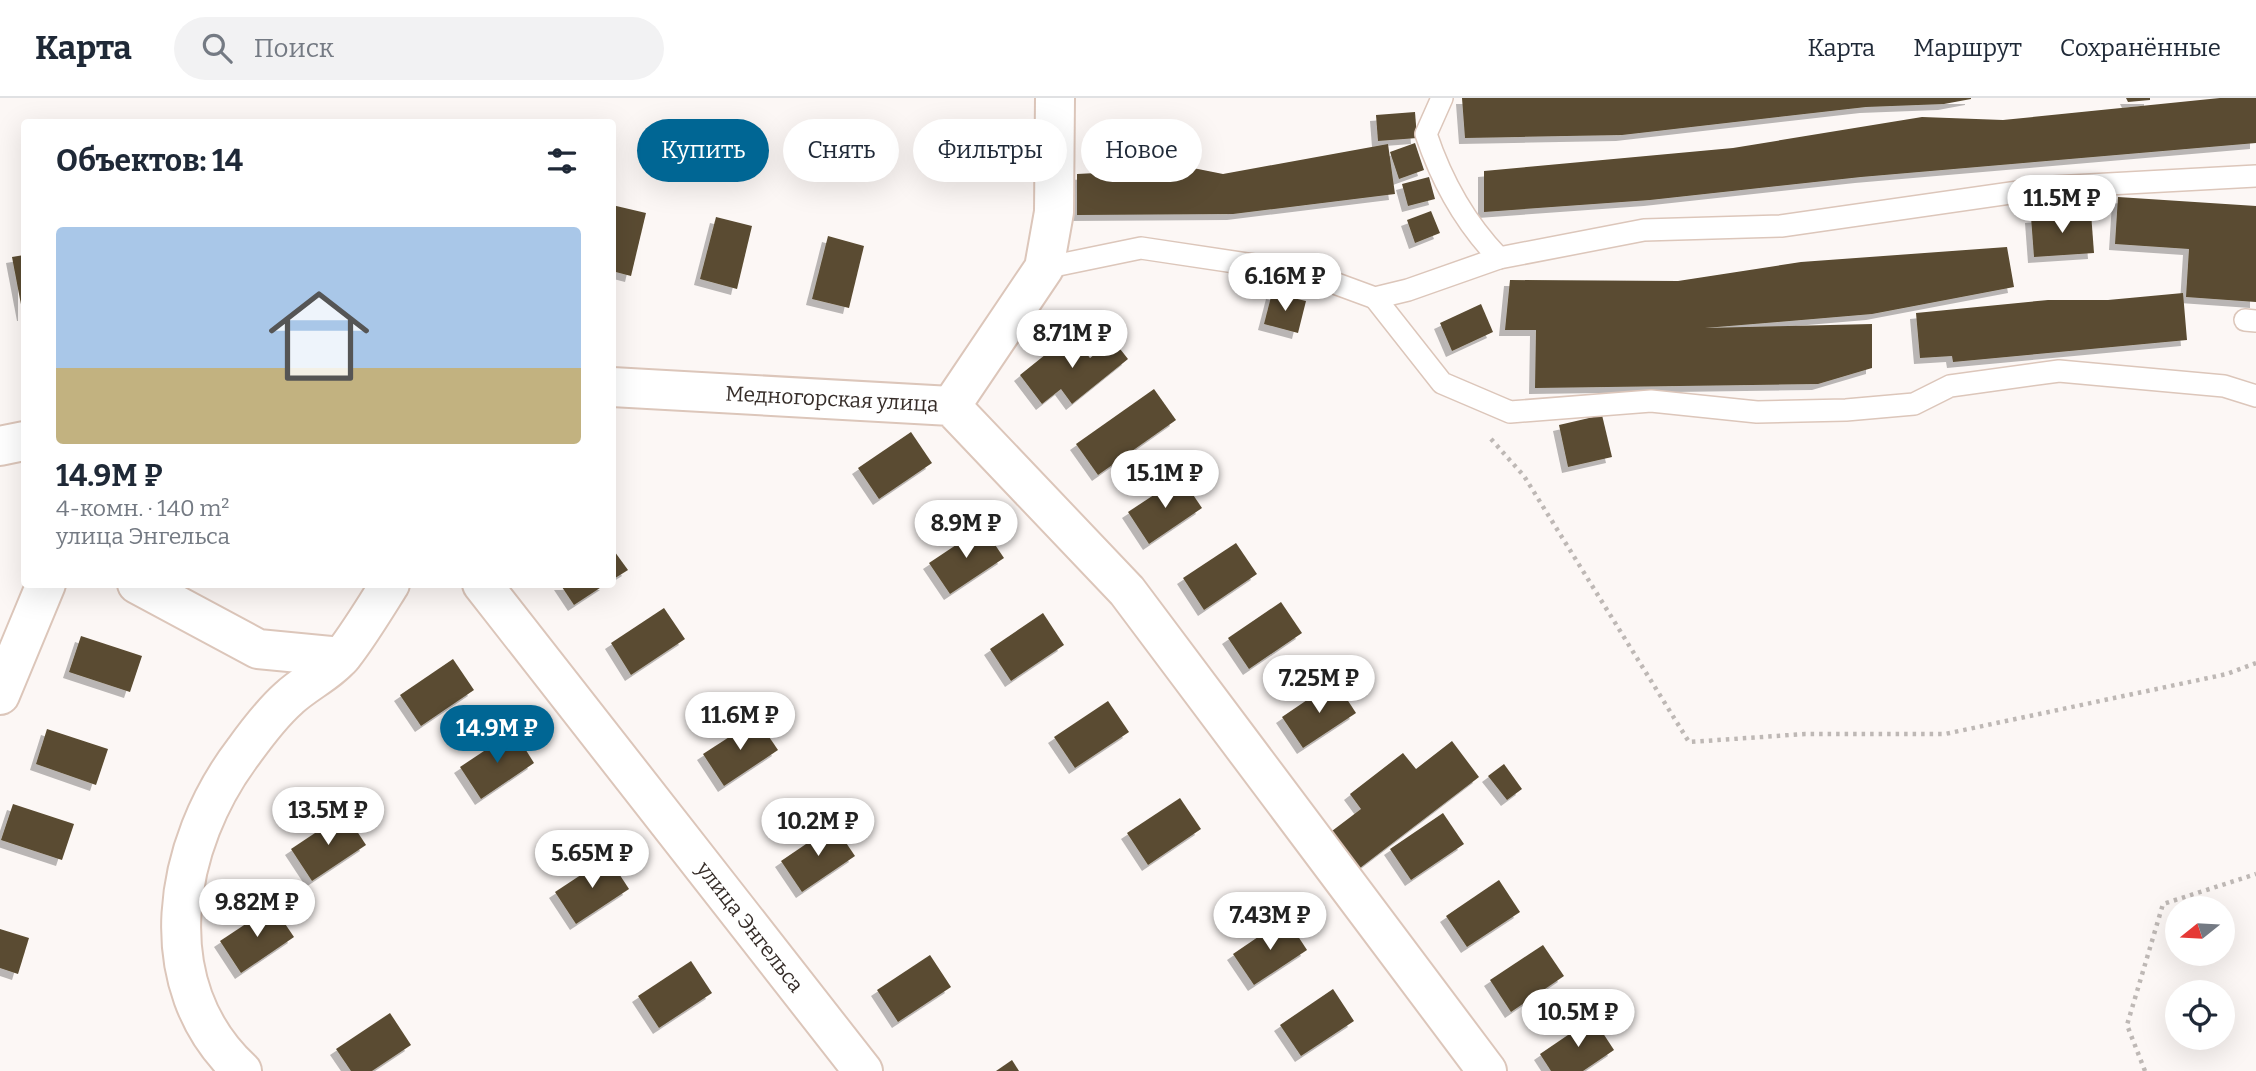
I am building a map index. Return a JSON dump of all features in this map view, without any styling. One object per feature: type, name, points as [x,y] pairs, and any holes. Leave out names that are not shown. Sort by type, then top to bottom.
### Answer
[{"type":"street","points":[[951,406],[1044,268],[1054,212],[1055,98]]},
{"type":"street","name":"Медногорская улица","points":[[616,387],[951,406],[1128,591],[1487,1071]]},
{"type":"street","points":[[0,446],[21,442]]},
{"type":"street","points":[[0,695],[44,588]]},
{"type":"street","points":[[144,588],[258,649],[341,657]]},
{"type":"street","points":[[242,1071],[231,1060],[204,1021],[187,985],[179,942],[182,900],[190,855],[211,807],[242,752],[288,699],[341,657],[387,588]]},
{"type":"street","name":"улица Энгельса","points":[[485,588],[863,1071]]},
{"type":"lane","points":[[1442,98],[1426,134],[1440,174],[1475,233],[1499,258]]},
{"type":"lane","points":[[1375,298],[1408,290],[1499,258],[1644,230],[1781,226],[2053,187],[2256,176]]},
{"type":"lane","points":[[1044,268],[1141,248],[1307,273],[1375,298],[1442,383],[1510,412],[1651,401],[1757,412],[1846,410],[1914,404],[1950,386],[2059,371],[2224,386],[2256,396]]},
{"type":"path","points":[[1488,435],[1524,476],[1689,742],[1805,734],[1945,734],[2227,674],[2256,663]]},
{"type":"path","points":[[2144,1071],[2127,1025],[2163,904],[2256,874]]},
{"type":"building","points":[[1462,98],[1971,99],[1944,104],[1866,107],[1622,135],[1465,138]]},
{"type":"building","points":[[2126,98],[2150,98],[2150,100],[2128,102]]},
{"type":"building","points":[[2220,98],[2256,98],[2256,143],[1861,177],[1650,200],[1484,212],[1484,171],[1733,148],[1922,117],[2003,120]]},
{"type":"building","points":[[1415,112],[1417,138],[1378,141],[1376,115]]},
{"type":"building","points":[[1415,143],[1424,170],[1399,179],[1390,152]]},
{"type":"building","points":[[1388,144],[1395,194],[1233,214],[1077,215],[1077,174],[1081,174],[1081,182],[1202,182],[1202,170],[1223,174]]},
{"type":"building","points":[[1429,177],[1435,199],[1408,206],[1402,184]]},
{"type":"building","points":[[2118,197],[2256,206],[2256,302],[2186,297],[2189,249],[2115,244]]},
{"type":"building","points":[[616,206],[646,213],[631,276],[616,272]]},
{"type":"building","points":[[1431,211],[1440,233],[1415,243],[1407,220]]},
{"type":"building","points":[[2091,213],[2094,253],[2034,257],[2031,217]]},
{"type":"building","points":[[716,217],[752,226],[737,289],[700,279]]},
{"type":"building","points":[[828,236],[864,246],[849,308],[812,299]]},
{"type":"building","points":[[2007,247],[2014,287],[1872,314],[1705,328],[1872,324],[1872,368],[1818,384],[1535,388],[1536,330],[1505,330],[1510,280],[1678,281],[1801,262]]},
{"type":"building","points":[[21,256],[21,304],[12,257]]},
{"type":"building","points":[[1272,293],[1306,301],[1298,333],[1264,324]]},
{"type":"building","points":[[2183,293],[2187,340],[1953,362],[1952,356],[1920,358],[1916,313],[2048,300],[2108,300]]},
{"type":"building","points":[[1481,304],[1493,332],[1452,351],[1440,323]]},
{"type":"building","points":[[1071,334],[1090,358],[1113,340],[1128,359],[1072,404],[1061,389],[1042,404],[1020,375]]},
{"type":"building","points":[[1154,389],[1176,420],[1098,475],[1076,444]]},
{"type":"building","points":[[1602,415],[1612,457],[1568,467],[1559,425]]},
{"type":"building","points":[[911,432],[932,463],[879,499],[858,468]]},
{"type":"building","points":[[1181,477],[1202,508],[1149,544],[1128,512]]},
{"type":"building","points":[[983,527],[1004,558],[950,594],[929,563]]},
{"type":"building","points":[[1236,543],[1257,574],[1204,610],[1183,578]]},
{"type":"building","points":[[616,554],[628,570],[616,578]]},
{"type":"building","points":[[563,588],[600,588],[574,605]]},
{"type":"building","points":[[1281,602],[1302,633],[1249,669],[1228,638]]},
{"type":"building","points":[[664,608],[685,639],[631,675],[611,643]]},
{"type":"building","points":[[1043,613],[1064,645],[1011,681],[990,649]]},
{"type":"building","points":[[81,636],[142,656],[130,692],[69,672]]},
{"type":"building","points":[[453,659],[474,690],[421,726],[400,695]]},
{"type":"building","points":[[1335,681],[1356,713],[1303,748],[1282,717]]},
{"type":"building","points":[[1108,701],[1129,732],[1075,768],[1054,737]]},
{"type":"building","points":[[757,719],[778,750],[724,786],[703,754]]},
{"type":"building","points":[[47,729],[108,749],[96,785],[36,764]]},
{"type":"building","points":[[514,731],[534,763],[481,799],[460,767]]},
{"type":"building","points":[[1452,741],[1479,777],[1360,868],[1332,831],[1361,809],[1350,794],[1403,753],[1416,769]]},
{"type":"building","points":[[1504,764],[1522,789],[1507,800],[1488,776]]},
{"type":"building","points":[[1180,798],[1201,829],[1148,865],[1127,833]]},
{"type":"building","points":[[13,804],[74,824],[62,860],[1,840]]},
{"type":"building","points":[[345,813],[366,845],[312,881],[291,849]]},
{"type":"building","points":[[1443,813],[1464,844],[1411,880],[1390,849]]},
{"type":"building","points":[[834,825],[855,856],[802,892],[781,861]]},
{"type":"building","points":[[608,857],[629,889],[576,924],[555,892]]},
{"type":"building","points":[[1499,880],[1520,912],[1467,947],[1446,916]]},
{"type":"building","points":[[273,906],[294,937],[241,973],[220,941]]},
{"type":"building","points":[[1286,918],[1307,950],[1254,985],[1233,954]]},
{"type":"building","points":[[0,929],[29,938],[18,974],[0,968]]},
{"type":"building","points":[[1543,945],[1564,976],[1511,1012],[1490,980]]},
{"type":"building","points":[[930,955],[951,987],[898,1022],[877,990]]},
{"type":"building","points":[[691,961],[712,993],[659,1028],[638,996]]},
{"type":"building","points":[[1333,989],[1354,1021],[1301,1056],[1280,1025]]},
{"type":"building","points":[[390,1013],[411,1045],[372,1071],[351,1071],[336,1049]]},
{"type":"building","points":[[1593,1018],[1614,1050],[1583,1071],[1551,1071],[1540,1054]]},
{"type":"building","points":[[1012,1060],[1019,1071],[996,1071]]}]
